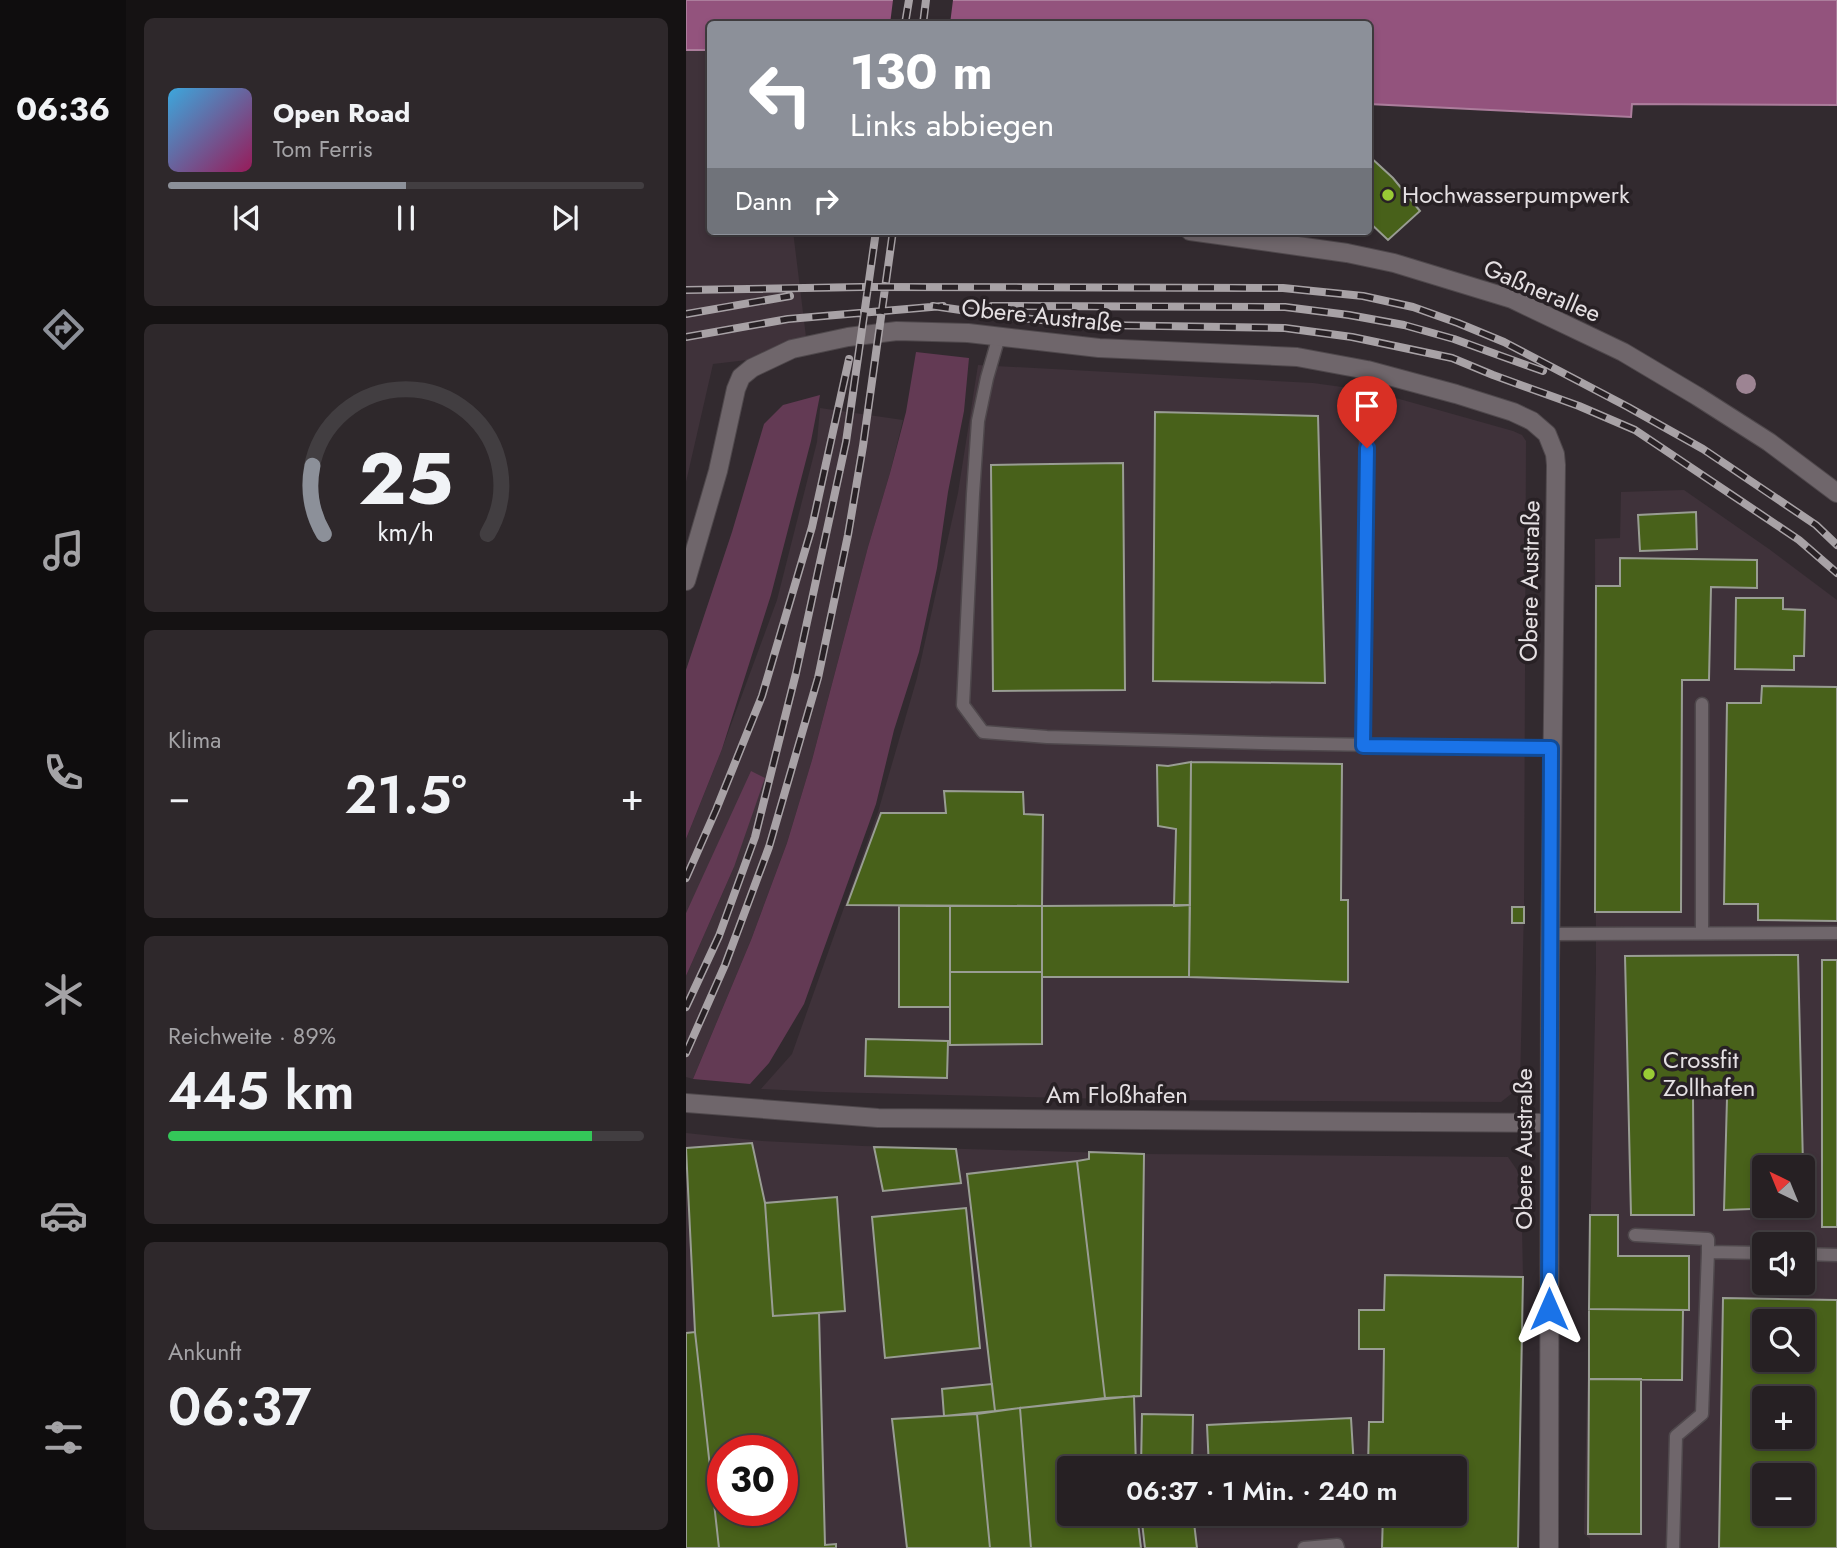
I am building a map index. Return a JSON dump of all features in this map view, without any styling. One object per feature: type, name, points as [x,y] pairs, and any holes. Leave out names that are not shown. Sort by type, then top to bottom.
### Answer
[{"type":"street","name":"Gaßnerallee","points":[[1219,235],[1347,253],[1394,263],[1512,299],[1623,352],[1687,389],[1769,442],[1837,492]]},
{"type":"street","name":"Obere Austraße","points":[[686,581],[718,471],[741,377],[752,368],[792,349],[818,342],[897,331],[929,331],[1099,348],[1297,357],[1367,370],[1456,394],[1513,412],[1532,421],[1547,434],[1555,454],[1556,465],[1551,748],[1549,1548]]},
{"type":"street","name":"Am Floßhafen","points":[[686,1103],[878,1118],[1549,1123]]},
{"type":"lane","points":[[999,336],[978,421],[963,705],[983,732],[1047,737],[1363,746],[1551,748]]},
{"type":"lane","points":[[1363,746],[1367,370]]},
{"type":"lane","points":[[1702,704],[1702,933]]},
{"type":"lane","points":[[1550,934],[1837,933]]},
{"type":"lane","points":[[1635,1235],[1708,1239],[1702,1413],[1676,1436],[1673,1548]]},
{"type":"lane","points":[[1708,1252],[1752,1253]]},
{"type":"lane","points":[[1815,1254],[1837,1255]]},
{"type":"lane","points":[[1304,1548],[1337,1545],[1338,1548]]},
{"type":"shaded area","points":[[686,0],[1837,0],[1837,105],[1632,104],[1631,117],[1372,104],[1372,21],[707,21],[707,50],[686,50]]},
{"type":"shaded area","points":[[686,50],[707,50],[707,235],[793,235],[808,353],[713,364],[686,482]]},
{"type":"shaded area","points":[[916,352],[969,358],[964,411],[937,568],[919,652],[894,730],[876,804],[804,1004],[769,1063],[750,1084],[693,1079],[751,940],[787,843],[890,473],[906,412]]},
{"type":"shaded area","points":[[978,365],[1313,383],[1371,391],[1522,435],[1526,441],[1524,907],[1520,1087],[1501,1102],[1152,1100],[761,1089],[792,1054],[878,812],[917,678],[958,493]]},
{"type":"shaded area","points":[[820,395],[811,441],[771,595],[722,749],[686,839],[686,670],[732,532],[764,424],[783,405]]},
{"type":"shaded area","points":[[820,408],[903,420],[812,760],[787,843],[751,940],[693,1079],[686,1077],[686,976],[734,867],[713,857],[686,913],[686,839],[777,600],[817,442]]},
{"type":"shaded area","points":[[1684,490],[1837,600],[1837,1548],[1590,1548],[1590,1539],[1584,1534],[1596,971],[1595,539],[1620,538],[1621,492]]},
{"type":"shaded area","points":[[751,771],[765,778],[734,867],[686,976],[686,913]]},
{"type":"shaded area","points":[[686,1133],[762,1141],[863,1146],[1144,1154],[1508,1157],[1521,1176],[1523,1277],[1518,1548],[686,1548]]},
{"type":"pier","points":[[893,0],[953,0],[950,21],[890,21]]},
{"type":"building","name":"Hochwasserpumpwerk","points":[[1372,159],[1393,178],[1420,211],[1388,240],[1372,225]]},
{"type":"building","points":[[1155,412],[1318,416],[1325,683],[1153,681]]},
{"type":"building","points":[[1123,463],[1125,690],[993,691],[991,465]]},
{"type":"building","points":[[1696,512],[1697,549],[1640,551],[1638,515]]},
{"type":"building","points":[[1620,558],[1757,560],[1757,588],[1711,587],[1709,680],[1682,680],[1681,912],[1595,912],[1596,586],[1620,586]]},
{"type":"building","points":[[1736,598],[1783,598],[1783,609],[1805,610],[1804,656],[1794,656],[1794,670],[1735,669]]},
{"type":"building","points":[[1762,686],[1837,687],[1837,921],[1758,920],[1758,904],[1724,904],[1727,703],[1761,703]]},
{"type":"building","points":[[1191,762],[1190,905],[1174,906],[1176,829],[1158,826],[1157,765]]},
{"type":"building","points":[[1191,762],[1342,764],[1341,900],[1348,900],[1348,982],[1189,977]]},
{"type":"building","points":[[944,791],[1023,792],[1024,814],[1043,815],[1042,906],[847,905],[881,813],[946,813]]},
{"type":"building","points":[[1190,905],[1189,977],[1042,977],[1042,906]]},
{"type":"building","points":[[899,906],[950,906],[950,1007],[899,1007]]},
{"type":"building","points":[[950,906],[1042,906],[1042,972],[950,972]]},
{"type":"building","points":[[1512,907],[1524,907],[1524,923],[1512,923]]},
{"type":"building","points":[[1798,955],[1803,1155],[1752,1155],[1752,1209],[1724,1210],[1727,1098],[1693,1098],[1694,1215],[1631,1215],[1625,956]]},
{"type":"building","points":[[1822,960],[1837,960],[1837,1227],[1822,1227]]},
{"type":"building","points":[[950,972],[1042,972],[1042,1044],[950,1045]]},
{"type":"building","points":[[866,1039],[948,1041],[947,1078],[865,1076]]},
{"type":"building","points":[[752,1143],[765,1203],[773,1316],[819,1313],[825,1545],[836,1544],[836,1548],[719,1548],[717,1526],[798,1526],[798,1435],[707,1435],[707,1440],[695,1332],[686,1148]]},
{"type":"building","points":[[874,1147],[956,1149],[961,1183],[883,1191]]},
{"type":"building","points":[[1089,1152],[1144,1154],[1141,1396],[1105,1398],[1077,1161],[1089,1159]]},
{"type":"building","points":[[1077,1161],[1105,1398],[995,1411],[967,1174]]},
{"type":"building","points":[[837,1197],[845,1311],[773,1316],[765,1203]]},
{"type":"building","points":[[966,1208],[980,1348],[885,1358],[872,1217]]},
{"type":"building","points":[[1590,1215],[1618,1215],[1618,1256],[1689,1256],[1689,1310],[1589,1309]]},
{"type":"building","points":[[1385,1275],[1523,1277],[1518,1548],[1382,1548],[1383,1526],[1467,1526],[1467,1456],[1368,1456],[1369,1422],[1383,1422],[1384,1349],[1359,1349],[1359,1310],[1384,1310]]},
{"type":"building","points":[[1723,1298],[1837,1300],[1837,1548],[1719,1548]]},
{"type":"building","points":[[1589,1309],[1683,1310],[1682,1380],[1589,1379]]},
{"type":"building","points":[[695,1332],[707,1440],[707,1526],[717,1526],[719,1548],[686,1548],[686,1333]]},
{"type":"building","points":[[1589,1379],[1641,1379],[1641,1534],[1588,1534]]},
{"type":"building","points":[[992,1384],[995,1411],[944,1416],[942,1389]]},
{"type":"building","points":[[1134,1396],[1136,1456],[1057,1456],[1057,1526],[1138,1526],[1141,1548],[1031,1548],[1020,1408]]},
{"type":"building","points":[[1020,1408],[1031,1548],[990,1548],[977,1414]]},
{"type":"building","points":[[977,1414],[990,1548],[907,1548],[892,1419]]},
{"type":"building","points":[[1142,1414],[1193,1415],[1192,1456],[1141,1456]]},
{"type":"building","points":[[1351,1418],[1353,1456],[1208,1456],[1207,1425]]},
{"type":"building","points":[[1142,1526],[1194,1526],[1197,1548],[1145,1548]]},
{"type":"railway","points":[[906,21],[909,0]]},
{"type":"railway","points":[[923,21],[926,0]]},
{"type":"railway","points":[[686,1007],[719,936],[755,837],[796,673],[846,442],[875,235]]},
{"type":"railway","points":[[686,1053],[725,965],[769,847],[818,678],[848,535],[863,446],[892,235]]},
{"type":"railway","points":[[686,290],[861,287],[1283,288],[1363,296],[1413,307],[1504,342],[1703,449],[1816,525],[1837,545]]},
{"type":"railway","points":[[686,314],[790,296]]},
{"type":"railway","points":[[933,306],[1009,317],[1097,325],[1285,328],[1352,337],[1452,358],[1635,430],[1799,540],[1837,573]]},
{"type":"railway","points":[[686,337],[788,319],[943,306]]},
{"type":"railway","points":[[992,306],[1285,307],[1404,325],[1454,339],[1543,371]]},
{"type":"railway","points":[[686,878],[762,696],[812,527],[849,359]]},
{"type":"place","name":"Hochwasserpumpwerk","points":[[1388,195]]},
{"type":"place","name":"Crossfit Zollhafen","points":[[1649,1074]]},
{"type":"route","points":[[1367,448],[1363,746],[1551,748],[1549,1309]]}]
